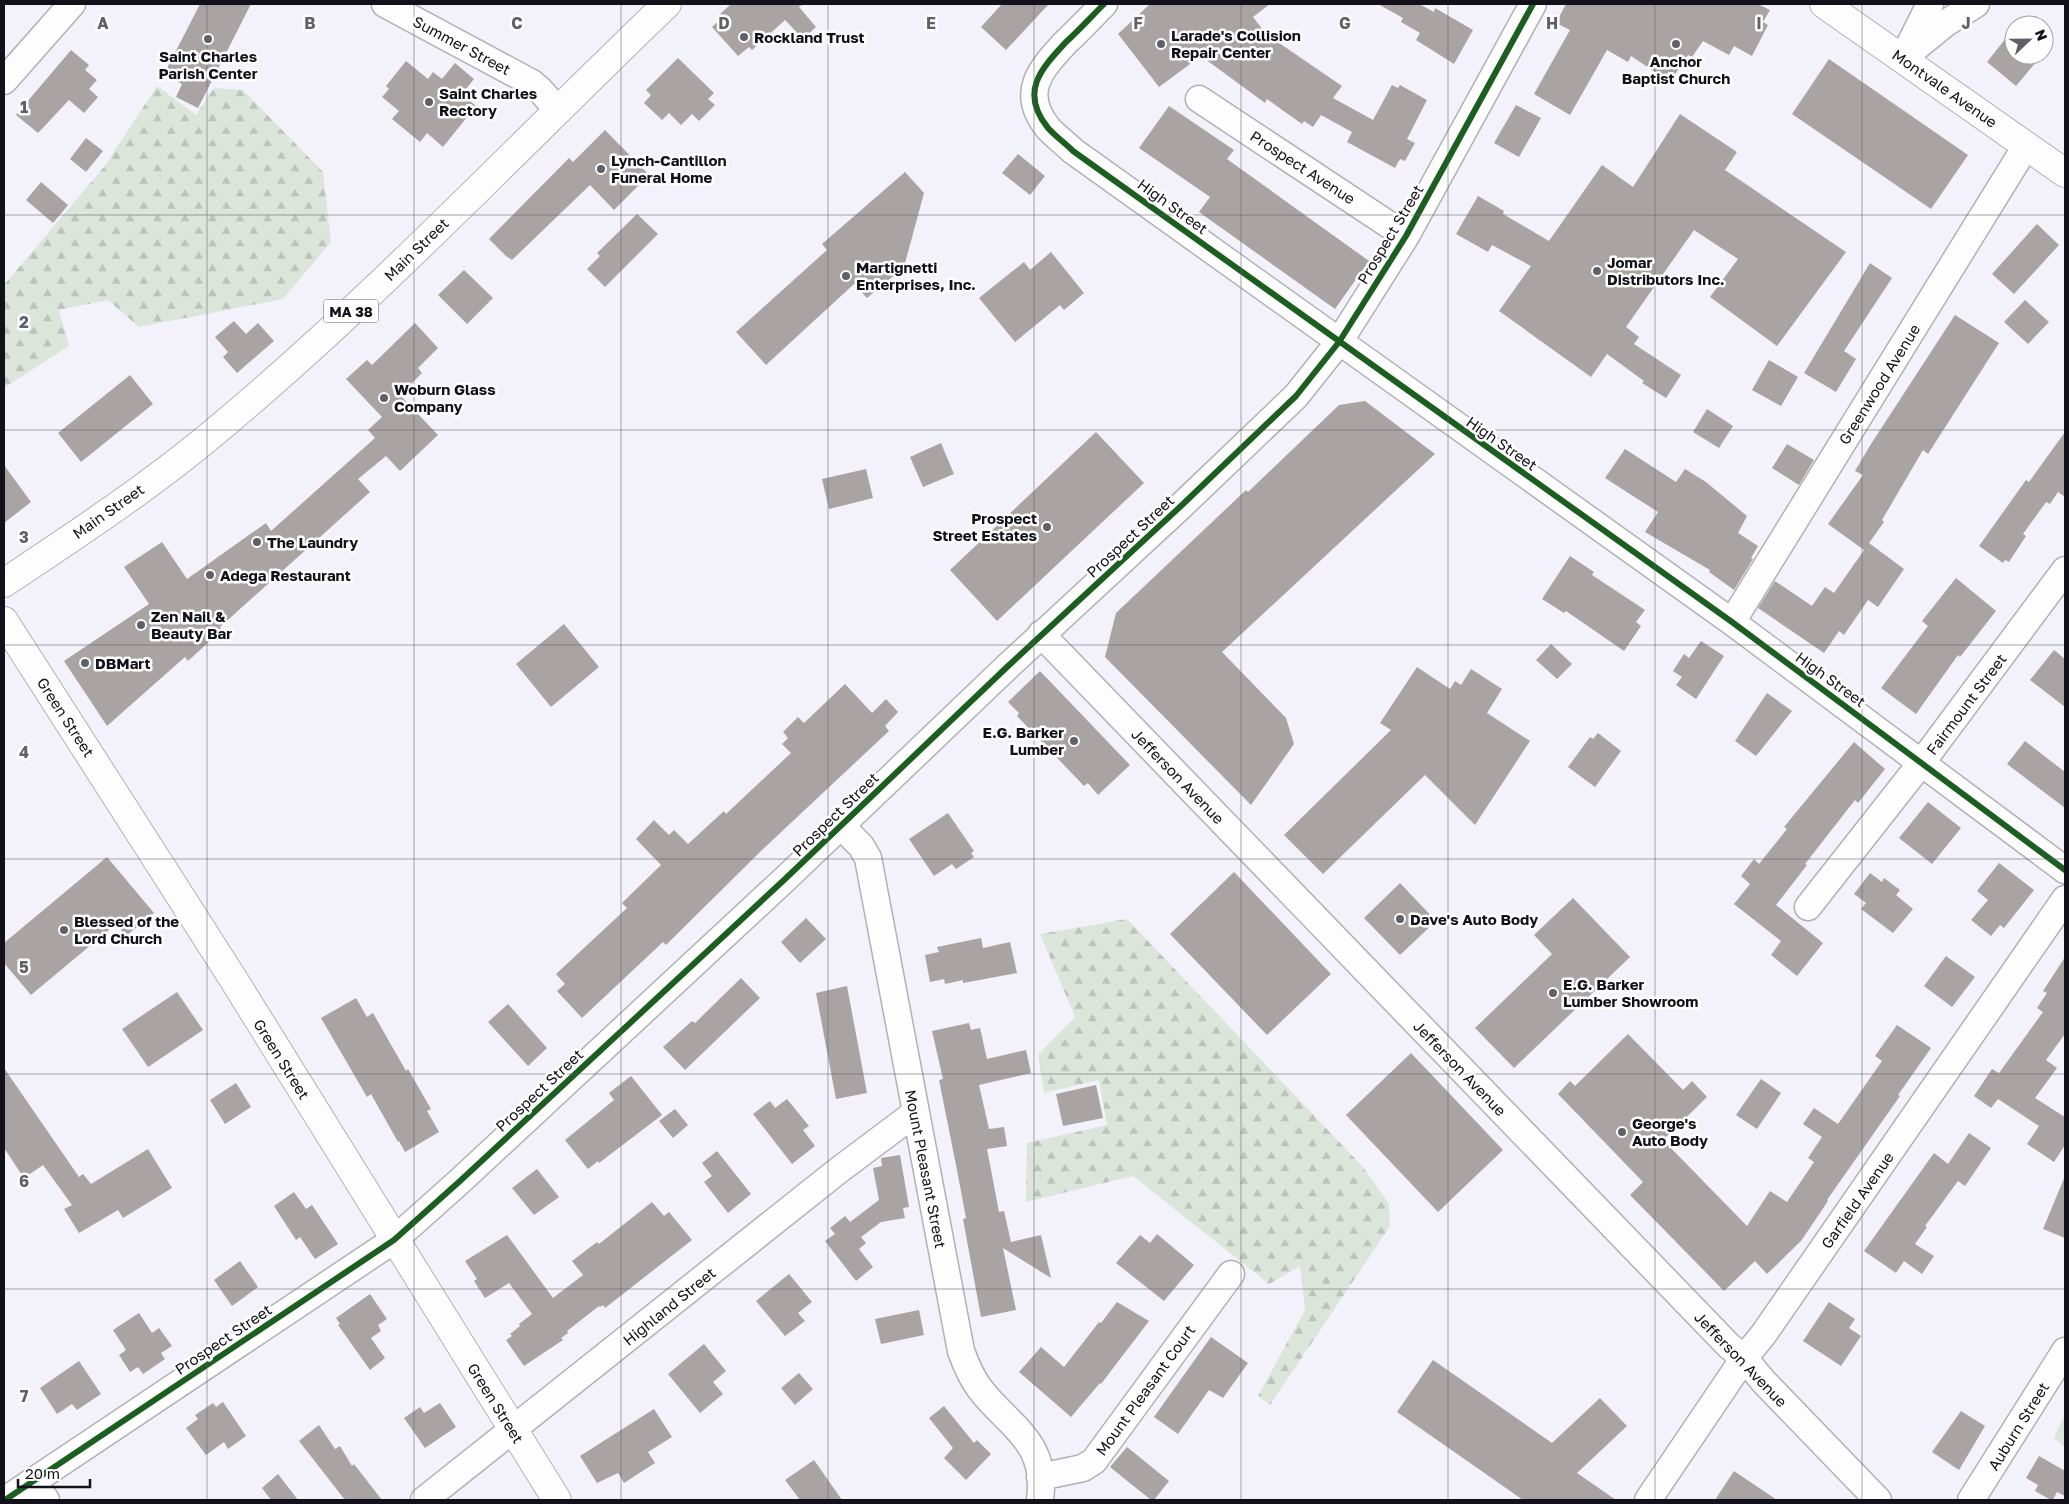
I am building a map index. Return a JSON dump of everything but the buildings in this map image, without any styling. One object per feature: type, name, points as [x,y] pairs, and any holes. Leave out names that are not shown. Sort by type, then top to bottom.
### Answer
[{"type":"main road","name":"Main Street","points":[[4,583],[102,516],[222,426],[340,322],[667,4]]},
{"type":"main road","name":"Montvale Avenue","points":[[1824,4],[2065,173]]},
{"type":"main road","name":"Green Street","points":[[4,621],[222,961],[556,1500]]},
{"type":"street","points":[[4,81],[72,4]]},
{"type":"street","name":"Summer Street","points":[[385,4],[532,83],[558,110]]},
{"type":"street","name":"High Street","points":[[1104,4],[1045,64],[1038,75],[1035,88],[1036,102],[1048,128],[1073,151],[1732,622],[2065,870]]},
{"type":"street","name":"Prospect Street","points":[[5,1500],[39,1491],[394,1240],[784,880],[1041,634],[1296,396],[1339,342],[1406,236],[1533,4]]},
{"type":"street","points":[[1903,58],[1930,4]]},
{"type":"street","points":[[1903,58],[1946,23],[1976,4]]},
{"type":"street","name":"Prospect Avenue","points":[[1199,99],[1406,236]]},
{"type":"street","name":"Greenwood Avenue","points":[[1732,622],[2026,146]]},
{"type":"street","name":"Fairmount Street","points":[[1808,907],[1922,762],[2065,570]]},
{"type":"street","name":"Jefferson Avenue","points":[[1041,634],[1722,1339],[1744,1358],[1764,1382],[1878,1500]]},
{"type":"street","name":"Mount Pleasant Street","points":[[840,825],[861,846],[868,858],[957,1337],[969,1372],[980,1390],[1025,1436],[1037,1460],[1040,1489]]},
{"type":"street","name":"Garfield Avenue","points":[[1648,1500],[1744,1358],[1763,1335],[2065,899]]},
{"type":"street","name":"Highland Street","points":[[424,1500],[817,1187],[915,1113]]},
{"type":"street","name":"Mount Pleasant Court","points":[[1040,1489],[1092,1462],[1231,1274]]},
{"type":"street","name":"Auburn Street","points":[[1971,1500],[2065,1352]]},
{"type":"green space","points":[[157,86],[196,115],[214,88],[243,90],[323,172],[331,242],[283,299],[139,327],[108,300],[59,310],[69,346],[4,388],[4,285],[104,167]]},
{"type":"green space","points":[[1127,919],[1363,1167],[1389,1204],[1390,1226],[1270,1405],[1258,1396],[1305,1310],[1300,1266],[1269,1284],[1133,1176],[1026,1202],[1027,1143],[1107,1125],[1099,1080],[1044,1093],[1038,1055],[1075,1017],[1040,934]]},
{"type":"green space","points":[[2065,1414],[2065,1447],[2054,1438]]},
{"type":"cycle path","points":[[1104,4],[1057,52],[1037,82],[1034,92],[1039,115],[1057,137],[1073,151],[1732,622],[2065,870]]},
{"type":"cycle path","points":[[5,1500],[394,1240],[784,880],[1007,667],[1182,505],[1296,396],[1339,342],[1406,236],[1533,4]]},
{"type":"place","name":"Rockland Trust","points":[[744,37]]},
{"type":"place","name":"Saint Charles Parish Center","points":[[208,39]]},
{"type":"place","name":"Larade's Collision Repair Center","points":[[1161,44]]},
{"type":"place","name":"Anchor Baptist Church","points":[[1676,44]]},
{"type":"place","name":"Saint Charles Rectory","points":[[429,102]]},
{"type":"place","name":"Lynch-Cantillon Funeral Home","points":[[601,169]]},
{"type":"place","name":"Jomar Distributors Inc.","points":[[1597,271]]},
{"type":"place","name":"Martignetti Enterprises, Inc.","points":[[846,276]]},
{"type":"place","name":"Woburn Glass Company","points":[[384,398]]},
{"type":"place","name":"Prospect Street Estates","points":[[1047,527]]},
{"type":"place","name":"The Laundry","points":[[257,542]]},
{"type":"place","name":"Adega Restaurant","points":[[210,575]]},
{"type":"place","name":"Zen Nail & Beauty Bar","points":[[141,625]]},
{"type":"place","name":"DBMart","points":[[85,663]]},
{"type":"place","name":"E.G. Barker Lumber","points":[[1074,741]]},
{"type":"place","name":"Dave's Auto Body","points":[[1400,919]]},
{"type":"place","name":"Blessed of the Lord Church","points":[[64,930]]},
{"type":"place","name":"E.G. Barker Lumber Showroom","points":[[1553,993]]},
{"type":"place","name":"George's Auto Body","points":[[1622,1132]]}]
